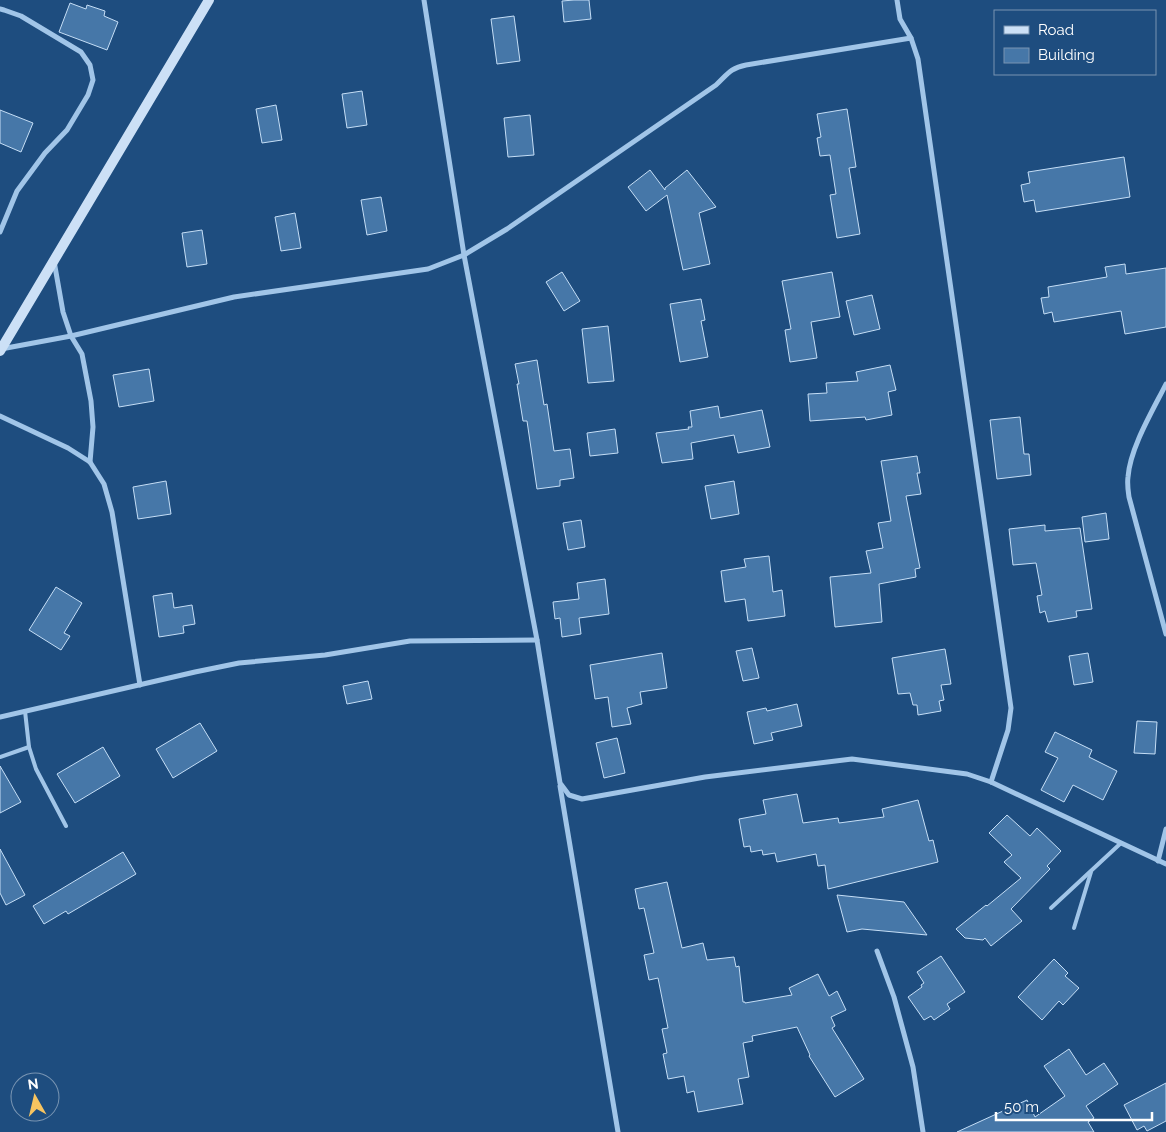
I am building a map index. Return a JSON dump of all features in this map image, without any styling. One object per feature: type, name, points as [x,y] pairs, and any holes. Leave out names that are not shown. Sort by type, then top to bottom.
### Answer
[{"type":"main road","points":[[0,350],[210,0]]},
{"type":"street","points":[[424,0],[464,255],[537,640],[618,1132]]},
{"type":"street","points":[[897,0],[900,19],[911,38],[918,59],[1011,708],[1008,730],[991,782]]},
{"type":"street","points":[[0,9],[21,16],[81,52],[90,64],[93,80],[88,95],[68,130],[45,153],[17,191],[0,232]]},
{"type":"street","points":[[0,350],[72,336],[234,297],[428,268],[464,255],[507,230],[716,85],[732,69],[738,66],[911,38]]},
{"type":"street","points":[[54,261],[63,312],[72,336],[82,354],[91,401],[93,427],[90,462]]},
{"type":"street","points":[[1166,384],[1143,430],[1130,462],[1127,479],[1129,497],[1166,634]]},
{"type":"street","points":[[0,416],[68,448],[90,462],[104,484],[112,512],[140,685]]},
{"type":"street","points":[[0,717],[239,663],[325,655],[410,641],[537,640]]},
{"type":"street","points":[[560,783],[569,795],[582,799],[705,777],[852,759],[967,774],[991,782],[1166,864]]},
{"type":"street","points":[[1158,861],[1166,829]]},
{"type":"street","points":[[877,951],[894,997],[912,1067],[923,1132]]},
{"type":"lane","points":[[25,711],[29,747],[36,769],[66,826]]},
{"type":"lane","points":[[0,756],[29,747]]},
{"type":"lane","points":[[1051,908],[1120,843]]},
{"type":"lane","points":[[1074,928],[1092,870]]},
{"type":"building","points":[[589,0],[591,19],[564,22],[562,1]]},
{"type":"building","points":[[70,3],[86,9],[87,5],[105,11],[104,16],[118,22],[107,50],[59,32]]},
{"type":"building","points":[[514,16],[520,61],[497,64],[491,19]]},
{"type":"building","points":[[362,91],[367,125],[347,128],[342,94]]},
{"type":"building","points":[[276,105],[282,140],[262,143],[256,109]]},
{"type":"building","points":[[847,109],[856,167],[849,168],[860,234],[837,238],[830,195],[836,194],[830,155],[820,156],[817,138],[821,137],[817,114]]},
{"type":"building","points":[[0,110],[33,123],[21,152],[0,143]]},
{"type":"building","points":[[530,115],[534,155],[508,157],[504,118]]},
{"type":"building","points":[[1124,157],[1130,197],[1036,212],[1034,200],[1024,202],[1021,185],[1030,183],[1028,172]]},
{"type":"building","points":[[650,170],[665,190],[687,170],[716,207],[699,213],[710,264],[683,270],[667,195],[646,211],[628,187]]},
{"type":"building","points":[[381,197],[387,231],[367,235],[361,200]]},
{"type":"building","points":[[295,213],[301,248],[281,251],[275,217]]},
{"type":"building","points":[[202,230],[207,264],[187,267],[182,233]]},
{"type":"building","points":[[1125,264],[1126,274],[1166,268],[1166,327],[1125,334],[1121,311],[1054,322],[1052,312],[1044,314],[1041,298],[1049,297],[1048,287],[1107,277],[1105,267]]},
{"type":"building","points":[[562,272],[580,301],[564,311],[546,282]]},
{"type":"building","points":[[832,272],[840,317],[811,322],[817,358],[790,362],[785,330],[791,329],[782,281]]},
{"type":"building","points":[[872,295],[880,329],[854,335],[846,301]]},
{"type":"building","points":[[701,299],[705,320],[701,321],[708,357],[680,362],[670,304]]},
{"type":"building","points":[[608,326],[614,381],[588,383],[582,329]]},
{"type":"building","points":[[537,360],[544,405],[547,404],[554,451],[570,449],[574,478],[560,480],[560,486],[537,489],[527,421],[523,421],[515,364]]},
{"type":"building","points":[[890,365],[896,390],[888,392],[892,415],[866,420],[865,417],[810,421],[808,394],[827,393],[826,383],[858,381],[856,372]]},
{"type":"building","points":[[149,369],[154,401],[119,407],[113,375]]},
{"type":"building","points":[[718,406],[720,418],[762,410],[770,447],[738,453],[734,435],[691,443],[693,459],[662,463],[656,433],[689,429],[688,427],[692,427],[690,411]]},
{"type":"building","points":[[1020,417],[1024,454],[1029,454],[1031,475],[997,479],[990,420]]},
{"type":"building","points":[[615,429],[618,453],[590,456],[587,433]]},
{"type":"building","points":[[917,456],[920,473],[917,473],[921,494],[906,496],[920,568],[915,569],[916,577],[879,584],[882,622],[835,627],[830,577],[871,573],[866,551],[883,548],[878,523],[891,521],[881,461]]},
{"type":"building","points":[[166,481],[171,514],[138,519],[133,487]]},
{"type":"building","points":[[734,481],[739,514],[711,519],[705,486]]},
{"type":"building","points":[[1106,513],[1109,539],[1085,542],[1082,517]]},
{"type":"building","points":[[581,520],[585,547],[568,550],[563,523]]},
{"type":"building","points":[[1045,525],[1045,531],[1080,528],[1092,609],[1076,611],[1077,617],[1048,622],[1045,611],[1040,613],[1037,596],[1042,595],[1036,563],[1013,565],[1009,529]]},
{"type":"building","points":[[769,556],[773,592],[782,590],[785,616],[748,621],[745,599],[725,602],[721,571],[746,567],[744,559]]},
{"type":"building","points":[[605,579],[609,614],[579,618],[581,634],[562,637],[560,618],[555,619],[553,602],[579,599],[577,583]]},
{"type":"building","points":[[56,587],[82,603],[64,633],[70,636],[61,650],[29,630]]},
{"type":"building","points":[[172,593],[174,608],[192,605],[195,624],[183,626],[184,633],[159,637],[153,596]]},
{"type":"building","points":[[752,648],[759,678],[743,681],[736,651]]},
{"type":"building","points":[[945,649],[951,684],[941,685],[944,700],[939,701],[941,711],[918,715],[917,705],[913,705],[910,693],[898,694],[892,658]]},
{"type":"building","points":[[662,653],[667,688],[640,692],[642,704],[627,708],[631,724],[612,727],[608,697],[595,699],[590,665]]},
{"type":"building","points":[[1088,653],[1093,682],[1074,685],[1069,656]]},
{"type":"building","points":[[368,681],[372,699],[347,704],[343,686]]},
{"type":"building","points":[[797,704],[802,726],[771,733],[773,740],[754,744],[747,712],[766,708],[767,711]]},
{"type":"building","points":[[1137,721],[1157,722],[1155,754],[1134,753]]},
{"type":"building","points":[[200,723],[217,751],[173,778],[156,749]]},
{"type":"building","points":[[1055,732],[1092,750],[1089,757],[1117,771],[1103,800],[1073,785],[1064,802],[1041,790],[1058,758],[1045,752]]},
{"type":"building","points":[[617,738],[625,773],[604,778],[596,743]]},
{"type":"building","points":[[103,747],[120,776],[75,803],[57,774]]},
{"type":"building","points":[[0,766],[21,802],[0,813]]},
{"type":"building","points":[[797,794],[803,823],[838,818],[839,823],[884,817],[882,809],[918,800],[929,841],[933,840],[938,862],[828,889],[825,865],[818,866],[816,854],[777,862],[775,853],[763,855],[762,850],[751,852],[750,846],[744,847],[739,819],[766,814],[763,800]]},
{"type":"building","points":[[1007,815],[1030,836],[1037,828],[1061,851],[1047,866],[1050,869],[1011,909],[1022,921],[991,946],[985,938],[983,940],[965,938],[956,929],[1021,878],[1004,862],[1012,855],[989,833]]},
{"type":"building","points":[[0,849],[25,895],[6,905],[0,893]]},
{"type":"building","points":[[123,852],[136,874],[68,914],[66,911],[44,924],[33,906]]},
{"type":"building","points":[[667,882],[682,948],[703,943],[707,960],[734,957],[736,967],[739,966],[743,1002],[792,995],[789,988],[818,974],[829,996],[837,991],[846,1010],[831,1017],[835,1026],[832,1028],[864,1079],[835,1097],[809,1056],[797,1027],[752,1036],[753,1041],[743,1043],[749,1077],[738,1079],[743,1104],[698,1112],[694,1091],[687,1093],[684,1076],[668,1079],[663,1054],[667,1053],[662,1029],[668,1028],[658,978],[649,980],[644,955],[654,953],[644,908],[639,909],[635,889]]},
{"type":"building","points":[[837,895],[904,902],[927,935],[862,929],[847,932]]},
{"type":"building","points":[[941,956],[965,992],[947,1004],[950,1009],[934,1020],[931,1016],[924,1020],[908,997],[922,987],[921,985],[924,983],[917,972]]},
{"type":"building","points":[[1054,959],[1068,973],[1065,976],[1079,988],[1063,1005],[1059,1001],[1042,1020],[1018,997]]},
{"type":"building","points":[[1069,1049],[1086,1075],[1104,1063],[1118,1084],[1086,1106],[1094,1118],[1088,1122],[1094,1132],[957,1132],[1027,1100],[1035,1117],[1065,1096],[1044,1066]]},
{"type":"building","points":[[1166,1083],[1166,1121],[1147,1131],[1144,1126],[1137,1130],[1124,1105]]}]
